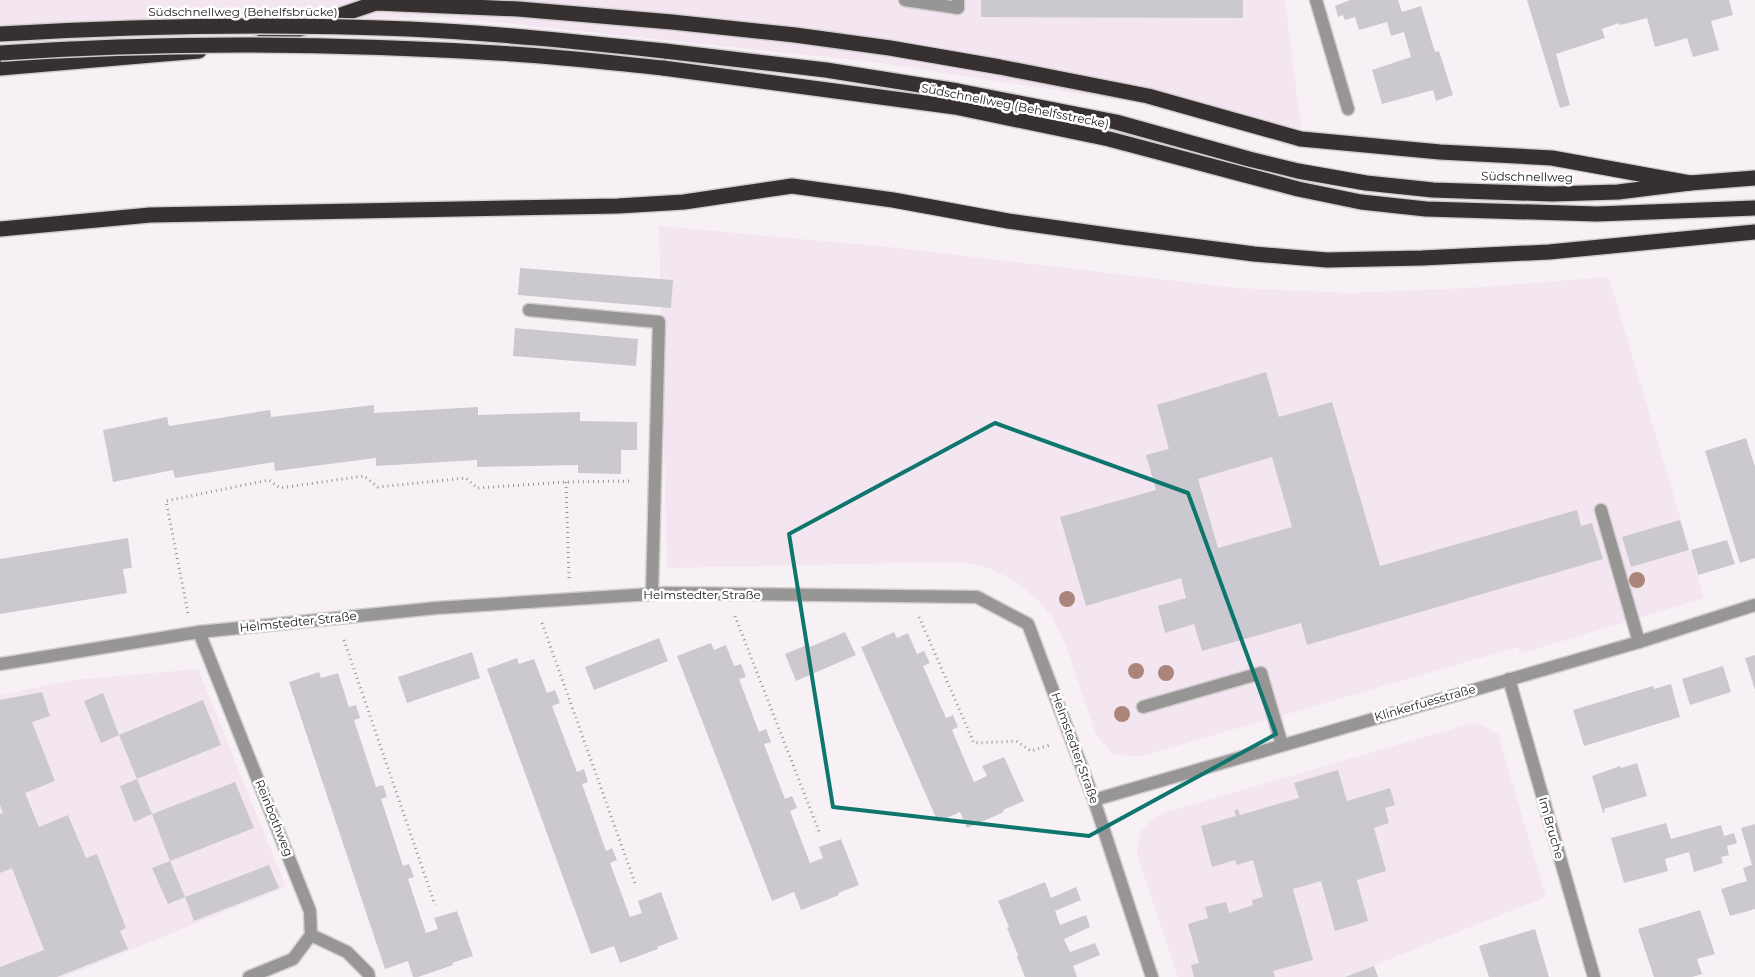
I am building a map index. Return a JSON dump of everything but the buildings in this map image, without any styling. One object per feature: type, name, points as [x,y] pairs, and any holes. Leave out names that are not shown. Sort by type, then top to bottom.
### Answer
[{"type":"highway","points":[[0,68],[247,46],[376,3],[518,9],[672,22],[795,35],[890,48],[1148,96],[1301,139],[1440,152],[1552,158],[1690,183]]},
{"type":"highway","name":"Südschnellweg (Behelfsbrücke)","points":[[0,34],[157,26],[271,25],[409,29],[516,36],[665,51]]},
{"type":"highway","name":"Südschnellweg (Behelfsstrecke)","points":[[0,53],[155,45],[270,44],[408,48],[515,54],[663,68],[955,107],[1108,139],[1298,189],[1361,202],[1426,209],[1597,214],[1755,208]]},
{"type":"highway","name":"Südschnellweg (Behelfsstrecke)","points":[[665,51],[826,70],[958,90],[1116,122],[1298,171]]},
{"type":"highway","name":"Südschnellweg","points":[[1298,171],[1366,183],[1433,190],[1552,194],[1618,192],[1690,183],[1755,178]]},
{"type":"highway","points":[[0,228],[150,215],[618,206],[684,202],[792,186],[893,200],[1008,221],[1122,238],[1254,254],[1327,260],[1549,252],[1755,232]]},
{"type":"street","points":[[905,0],[958,8],[958,0]]},
{"type":"street","points":[[1316,0],[1348,109]]},
{"type":"street","points":[[529,310],[659,322],[652,594]]},
{"type":"street","points":[[1601,510],[1639,642]]},
{"type":"street","name":"Helmstedter Straße","points":[[0,664],[195,632],[436,608],[652,594],[977,597],[1028,624],[1094,800],[1152,977]]},
{"type":"street","name":"Klinkerfuesstraße","points":[[1094,800],[1639,642],[1755,605]]},
{"type":"street","name":"Reinbothweg","points":[[195,632],[310,910],[311,935]]},
{"type":"street","points":[[1143,707],[1261,673],[1282,745]]},
{"type":"street","name":"Im Bruche","points":[[1509,679],[1594,977]]},
{"type":"street","points":[[249,977],[293,959],[311,935],[347,952],[370,977]]},
{"type":"path","points":[[195,632],[166,501],[269,480],[280,488],[364,476],[378,487],[466,478],[477,488],[566,482],[655,481]]},
{"type":"path","points":[[566,482],[569,600]]},
{"type":"path","points":[[726,594],[820,834]]},
{"type":"path","points":[[910,596],[974,744],[1016,741],[1031,751],[1072,738]]},
{"type":"path","points":[[534,602],[636,886]]},
{"type":"path","points":[[336,618],[435,905]]},
{"type":"highlighted area","points":[[995,423],[1188,493],[1276,734],[1089,836],[833,807],[789,534]]},
{"type":"shaded area","points":[[0,0],[1285,0],[1301,128],[874,62],[446,17],[106,20],[0,27]]},
{"type":"shaded area","points":[[659,226],[889,247],[1236,288],[1350,293],[1468,288],[1609,277],[1704,598],[1520,654],[1518,647],[1142,756],[1113,755],[1096,734],[1066,646],[1051,616],[1038,600],[1016,582],[993,570],[974,564],[947,562],[667,568]]},
{"type":"shaded area","points":[[198,669],[286,887],[64,977],[0,977],[0,695],[73,680]]},
{"type":"shaded area","points":[[1469,724],[1482,725],[1498,734],[1546,897],[1345,977],[1178,977],[1137,854],[1141,831],[1149,822],[1163,813]]}]
